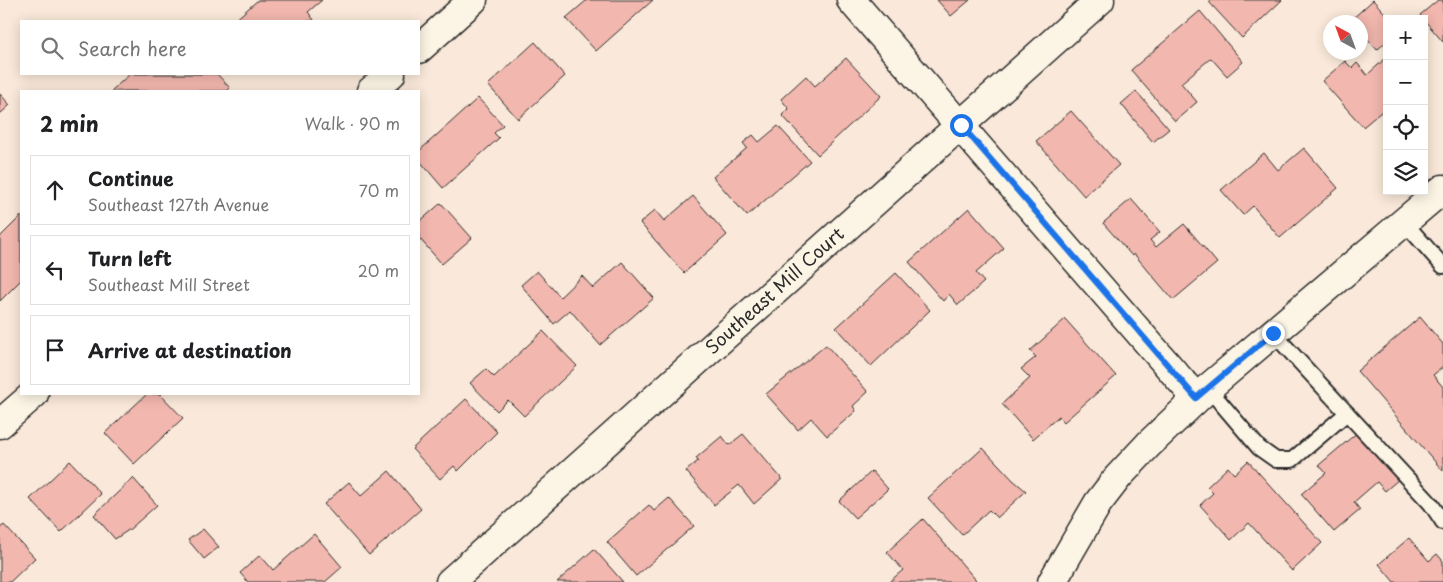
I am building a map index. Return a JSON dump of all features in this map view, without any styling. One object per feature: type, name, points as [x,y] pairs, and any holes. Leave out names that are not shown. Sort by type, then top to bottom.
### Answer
[{"type":"street","points":[[420,47],[473,0]]},
{"type":"street","points":[[851,0],[1202,393]]},
{"type":"street","name":"Southeast Mill Court","points":[[450,582],[1100,0]]},
{"type":"street","points":[[372,90],[390,75]]},
{"type":"street","points":[[1052,582],[1103,496],[1149,444],[1202,393],[1443,189]]},
{"type":"street","points":[[0,424],[33,395]]},
{"type":"lane","points":[[1404,222],[1443,266]]},
{"type":"lane","points":[[1273,333],[1431,504],[1443,522]]},
{"type":"lane","points":[[1202,393],[1259,448],[1276,460],[1292,460],[1348,413]]},
{"type":"building","points":[[258,0],[322,0],[308,12],[314,20],[235,20]]},
{"type":"building","points":[[587,0],[653,0],[596,51],[566,18]]},
{"type":"building","points":[[937,0],[970,0],[951,16]]},
{"type":"building","points":[[1211,0],[1282,0],[1242,38],[1209,2]]},
{"type":"building","points":[[1373,0],[1386,15],[1383,15],[1383,45],[1377,50],[1368,39],[1368,15],[1356,15]]},
{"type":"building","points":[[1438,0],[1443,0],[1443,42],[1428,24],[1428,15],[1420,15]]},
{"type":"building","points":[[1200,11],[1243,62],[1227,76],[1211,58],[1181,83],[1197,102],[1175,121],[1131,70]]},
{"type":"building","points":[[535,42],[565,76],[518,119],[488,85]]},
{"type":"building","points":[[846,58],[881,96],[818,155],[782,115],[789,109],[781,99],[806,76],[815,86]]},
{"type":"building","points":[[1345,61],[1352,68],[1357,63],[1367,75],[1383,61],[1383,110],[1363,127],[1322,81]]},
{"type":"building","points":[[129,75],[218,75],[230,88],[228,90],[112,90]]},
{"type":"building","points":[[1136,91],[1169,129],[1153,142],[1121,104]]},
{"type":"building","points":[[0,94],[10,105],[0,114]]},
{"type":"building","points":[[478,98],[503,125],[494,133],[499,138],[443,188],[420,161],[420,150]]},
{"type":"building","points":[[1071,111],[1119,165],[1084,196],[1036,141]]},
{"type":"building","points":[[778,126],[810,161],[747,216],[713,177],[747,148],[743,143],[753,135],[759,142]]},
{"type":"building","points":[[1304,148],[1338,188],[1280,238],[1253,206],[1243,215],[1221,190],[1264,153],[1278,170]]},
{"type":"building","points":[[693,196],[727,235],[684,273],[640,223],[655,210],[664,221]]},
{"type":"building","points":[[1131,199],[1160,232],[1150,240],[1156,247],[1184,224],[1217,263],[1173,300],[1134,254],[1132,256],[1103,223]]},
{"type":"building","points":[[441,203],[472,238],[442,264],[420,239],[420,221]]},
{"type":"building","points":[[969,208],[1004,248],[976,273],[984,282],[958,305],[949,294],[943,301],[909,262]]},
{"type":"building","points":[[20,217],[20,281],[0,301],[0,237]]},
{"type":"building","points":[[622,262],[654,298],[600,345],[570,310],[554,324],[521,285],[537,271],[560,297],[582,276],[593,288]]},
{"type":"building","points":[[896,273],[930,310],[871,366],[836,328]]},
{"type":"building","points":[[1420,317],[1443,344],[1443,367],[1433,375],[1443,387],[1443,471],[1357,371]]},
{"type":"building","points":[[1065,319],[1116,376],[1064,422],[1059,416],[1033,439],[1002,404],[1030,378],[1021,369],[1036,357],[1030,351]]},
{"type":"building","points":[[543,331],[577,366],[524,416],[508,400],[497,411],[470,383],[486,369],[494,377]]},
{"type":"building","points":[[826,345],[868,392],[853,406],[856,411],[827,436],[811,418],[798,430],[766,394]]},
{"type":"building","points":[[146,395],[161,395],[183,418],[134,464],[105,433]]},
{"type":"building","points":[[466,399],[497,432],[458,471],[454,466],[440,479],[412,449]]},
{"type":"building","points":[[1359,431],[1399,479],[1385,491],[1377,482],[1354,502],[1360,510],[1334,532],[1301,494],[1326,473],[1319,465]]},
{"type":"building","points":[[743,434],[782,479],[754,504],[739,485],[714,505],[686,471],[698,461],[696,458],[722,436],[729,445]]},
{"type":"building","points":[[983,448],[1026,491],[997,518],[989,510],[962,535],[928,498]]},
{"type":"building","points":[[70,461],[101,494],[61,532],[30,499]]},
{"type":"building","points":[[1248,461],[1322,543],[1292,571],[1249,523],[1231,540],[1200,505],[1213,493],[1207,487],[1228,467],[1234,474]]},
{"type":"building","points":[[389,471],[421,509],[369,555],[324,504],[349,482],[361,496]]},
{"type":"building","points":[[872,471],[888,489],[855,518],[839,501]]},
{"type":"building","points":[[133,478],[157,505],[130,529],[115,539],[94,515]]},
{"type":"building","points":[[669,498],[694,526],[636,576],[607,542],[649,505],[654,511]]},
{"type":"building","points":[[923,519],[976,580],[974,582],[889,582],[903,570],[887,552]]},
{"type":"building","points":[[4,525],[35,558],[10,582],[0,582],[0,528]]},
{"type":"building","points":[[203,529],[219,547],[204,559],[188,540]]},
{"type":"building","points":[[314,534],[342,567],[325,582],[248,582],[240,573],[260,555],[273,570]]},
{"type":"building","points":[[1409,538],[1429,561],[1437,554],[1443,561],[1443,582],[1394,582],[1379,564]]},
{"type":"building","points":[[594,549],[623,582],[557,582]]},
{"type":"route","points":[[961,125],[1196,398],[1273,333]]}]
